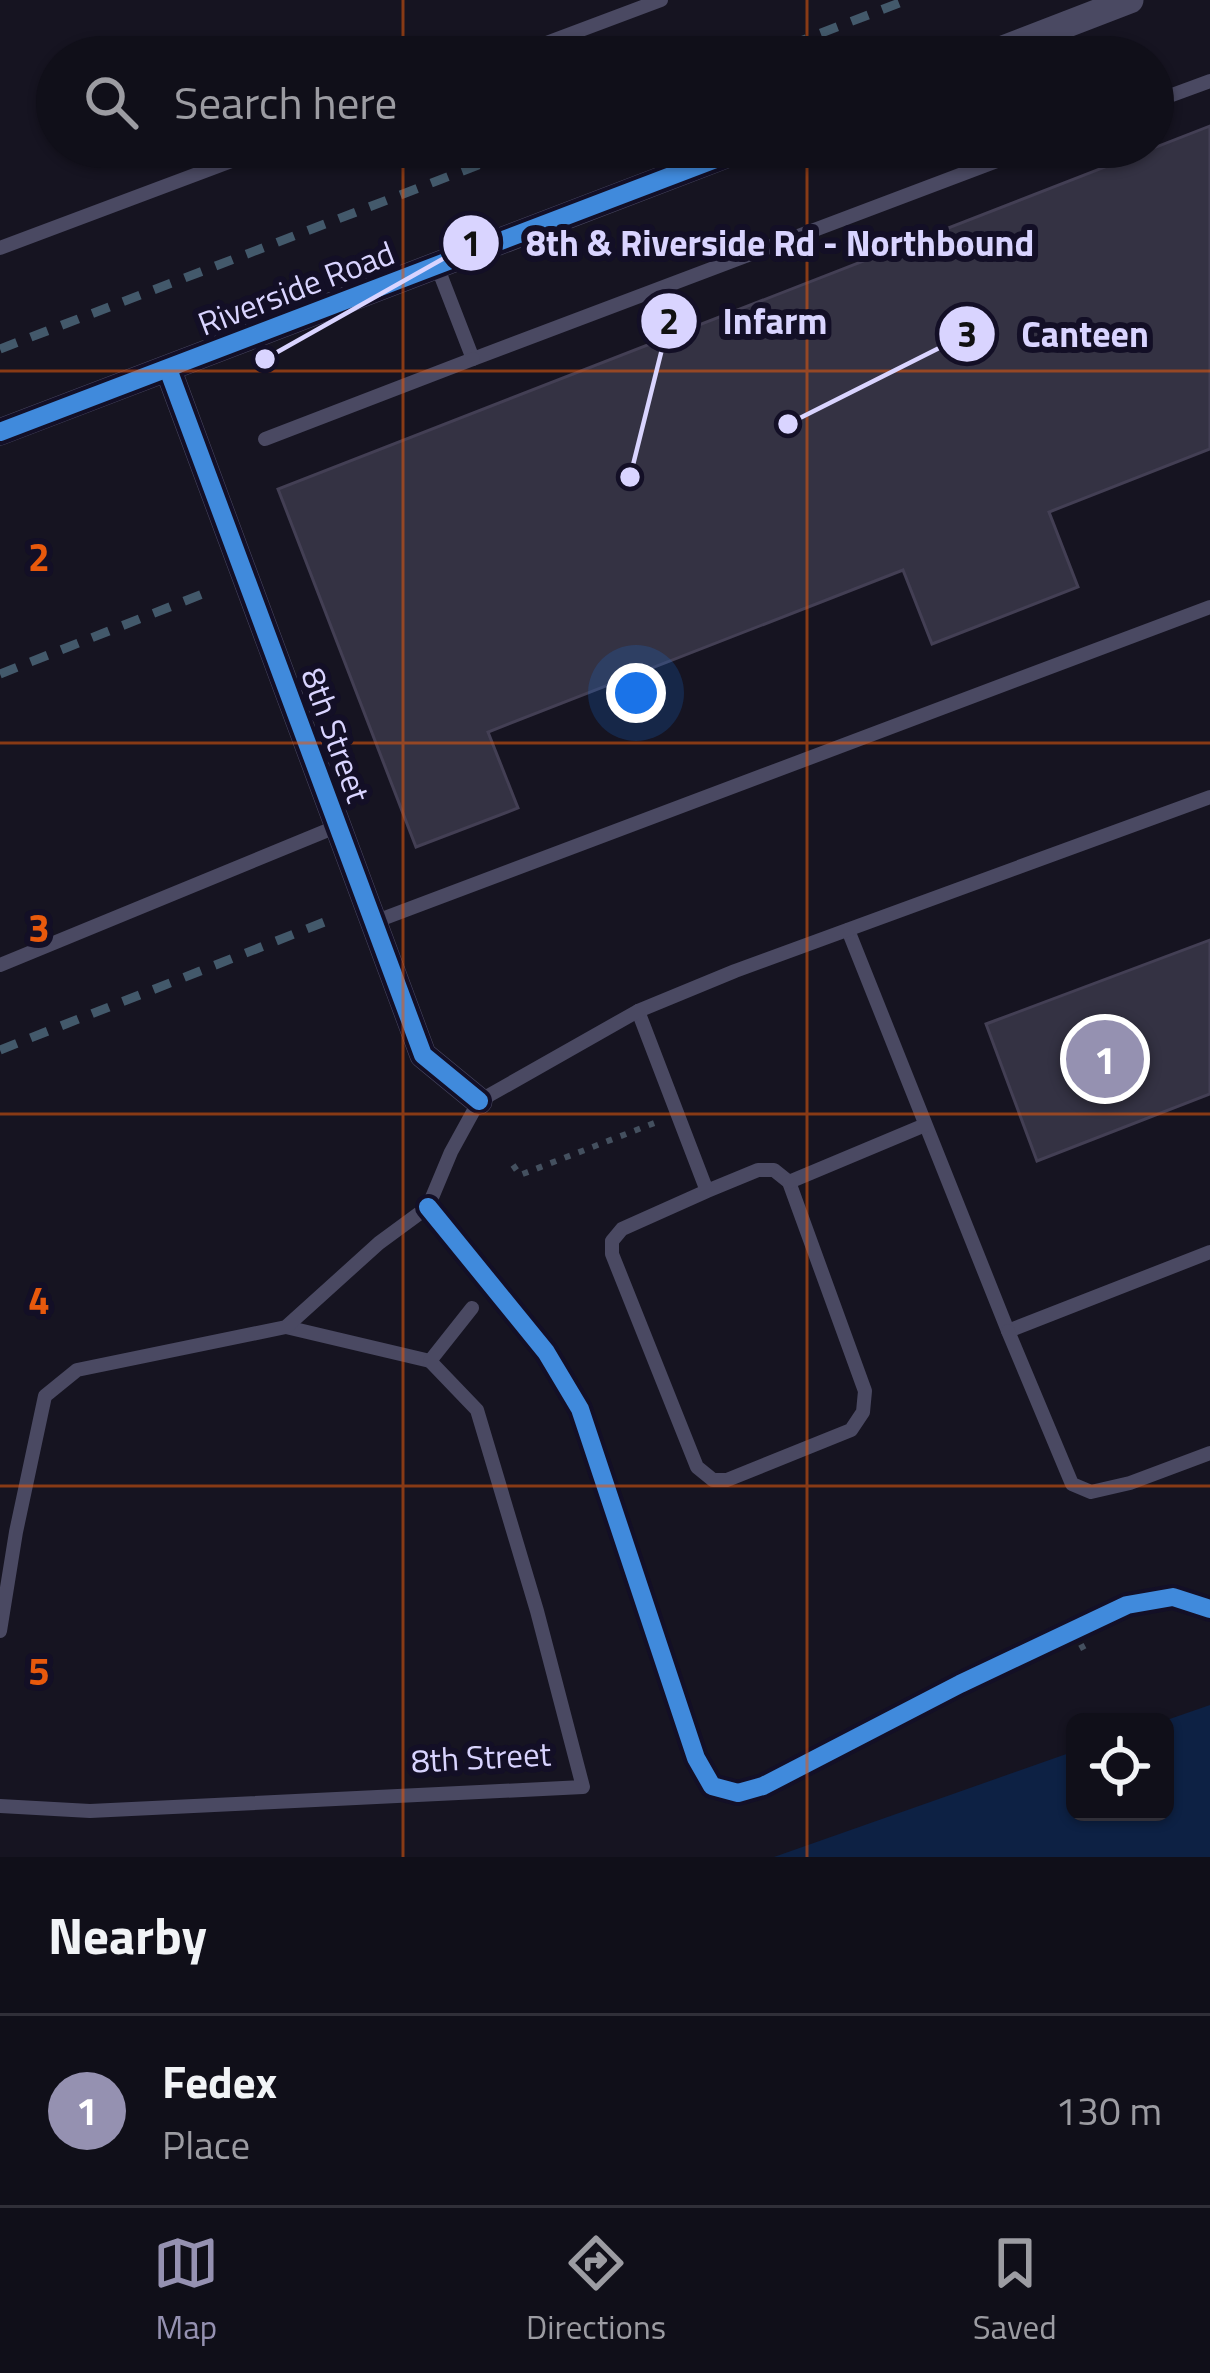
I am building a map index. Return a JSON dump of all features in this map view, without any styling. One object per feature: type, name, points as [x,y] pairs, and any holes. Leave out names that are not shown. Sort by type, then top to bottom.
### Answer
[{"type":"street","points":[[1037,36],[1130,0]]},
{"type":"street","name":"Riverside Road","points":[[0,433],[692,168]]},
{"type":"street","name":"8th Street","points":[[168,369],[423,1055],[478,1101]]},
{"type":"lane","points":[[565,36],[661,0]]},
{"type":"lane","points":[[1174,94],[1210,81]]},
{"type":"lane","points":[[0,248],[213,168]]},
{"type":"lane","points":[[266,440],[978,168]]},
{"type":"lane","points":[[436,266],[473,358]]},
{"type":"lane","points":[[374,922],[1210,607]]},
{"type":"lane","points":[[286,1327],[379,1243],[428,1207],[478,1101],[638,1011],[1210,797]]},
{"type":"lane","points":[[0,965],[338,826]]},
{"type":"lane","points":[[848,930],[1072,1484],[1091,1492],[1130,1484],[1210,1453]]},
{"type":"lane","points":[[638,1011],[707,1190]]},
{"type":"lane","points":[[789,1182],[925,1124]]},
{"type":"lane","points":[[774,1170],[789,1182],[865,1390],[863,1412],[851,1430],[727,1480],[712,1480],[698,1467],[612,1254],[612,1241],[622,1229],[707,1190],[758,1171],[774,1170]]},
{"type":"lane","points":[[1008,1331],[1210,1252]]},
{"type":"lane","points":[[0,1630],[45,1396],[76,1370],[286,1327],[430,1361],[472,1308]]},
{"type":"lane","name":"8th Street","points":[[0,1806],[90,1811],[583,1787],[534,1601],[476,1410],[430,1361]]},
{"type":"path","points":[[513,1165],[520,1175],[678,1114]]},
{"type":"path","points":[[1055,1640],[1083,1626],[1085,1652]]},
{"type":"water","points":[[1210,1705],[1210,1857],[774,1857],[1066,1754],[1066,1821],[1174,1821],[1174,1717]]},
{"type":"building","points":[[1210,126],[1210,449],[1049,512],[1078,587],[932,644],[903,570],[488,732],[518,808],[416,847],[278,489],[1102,168],[1174,168],[1174,140]]},
{"type":"building","points":[[1210,940],[1210,1094],[1037,1161],[986,1024]]},
{"type":"railway","points":[[814,36],[907,0]]},
{"type":"railway","points":[[0,349],[470,168]]},
{"type":"railway","points":[[0,674],[205,593]]},
{"type":"railway","points":[[0,1050],[327,921]]},
{"type":"cycle path","points":[[0,432],[692,168]]},
{"type":"cycle path","points":[[168,369],[423,1055],[479,1101]]},
{"type":"cycle path","points":[[428,1207],[546,1352],[580,1409],[696,1758],[712,1786],[738,1793],[763,1786],[960,1684],[1127,1605],[1173,1597],[1210,1609]]},
{"type":"place","name":"8th & Riverside Rd - Northbound","points":[[265,359]]},
{"type":"place","name":"Canteen","points":[[788,424]]},
{"type":"place","name":"Infarm","points":[[630,477]]},
{"type":"place","name":"Fedex","points":[[1105,1059]]}]
